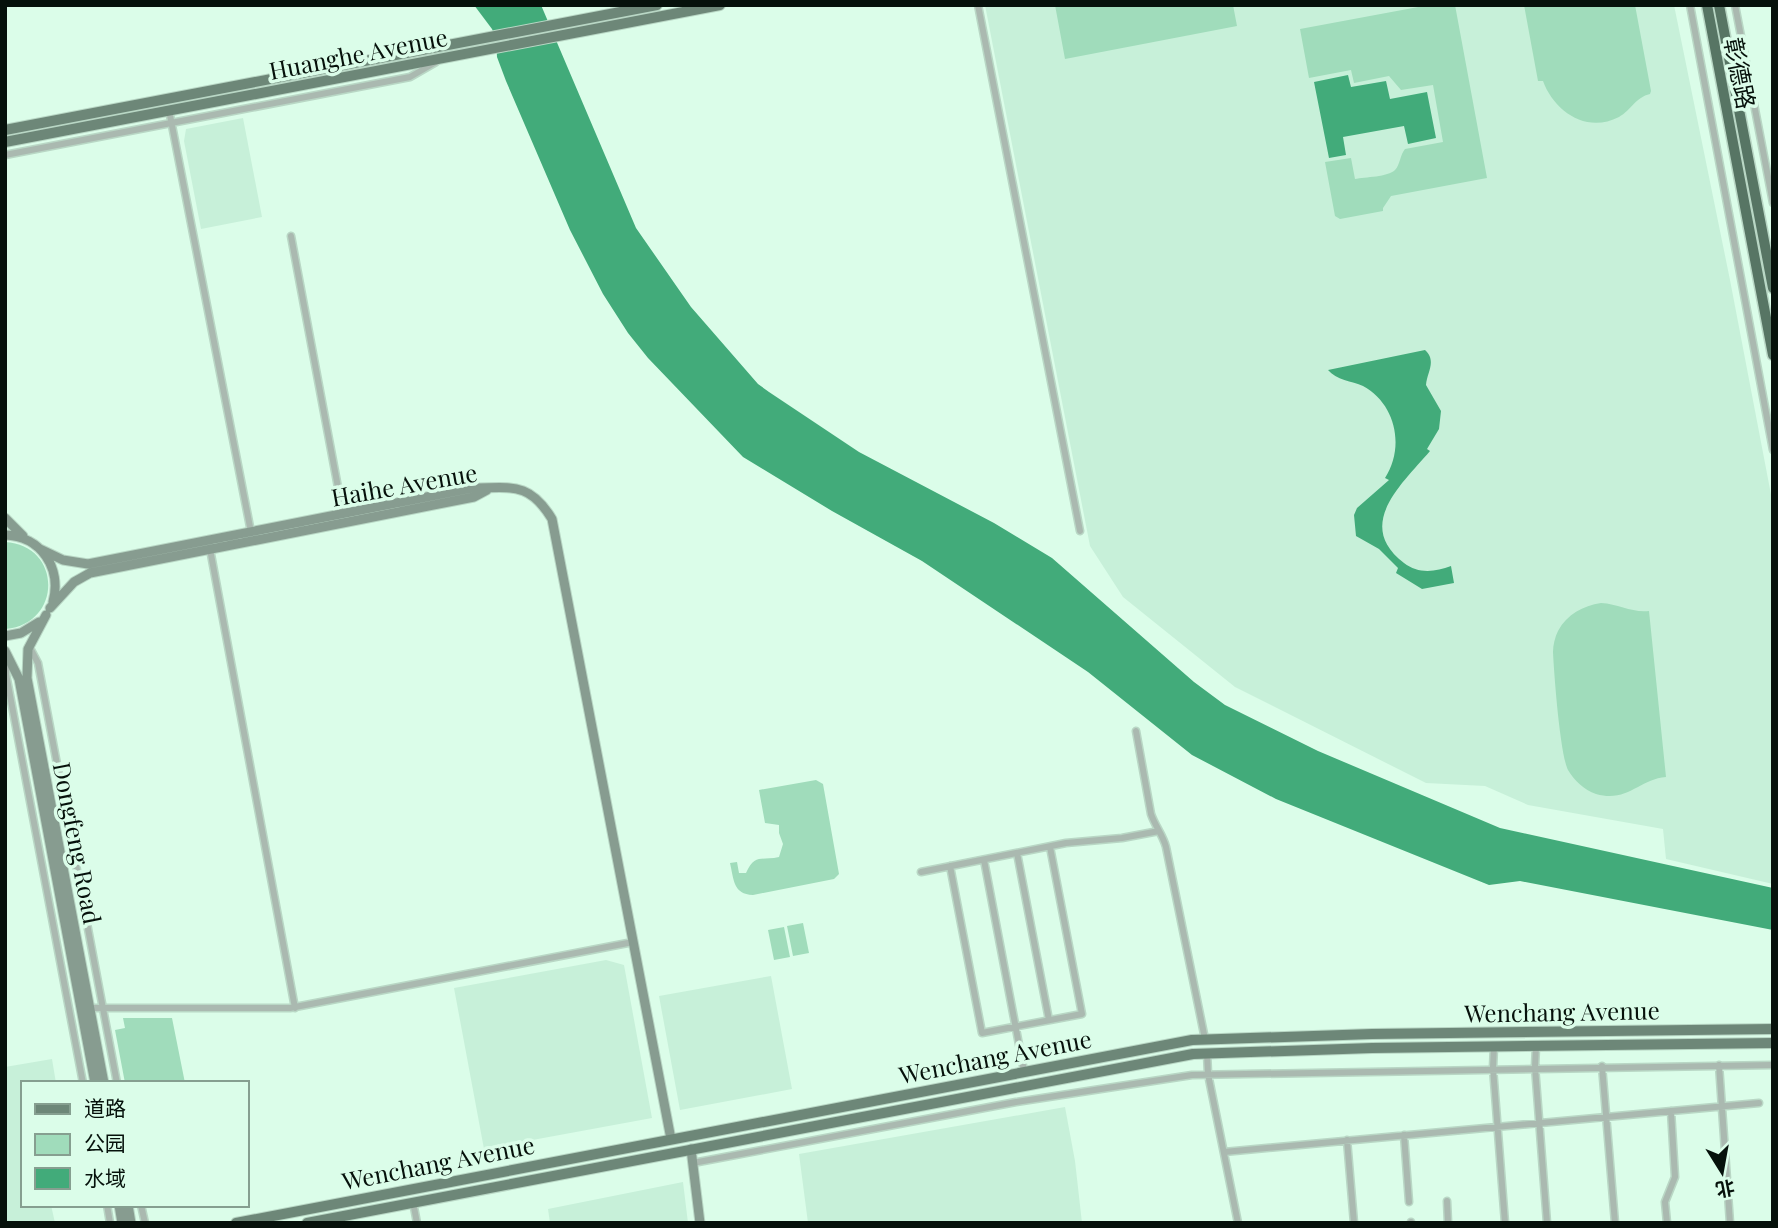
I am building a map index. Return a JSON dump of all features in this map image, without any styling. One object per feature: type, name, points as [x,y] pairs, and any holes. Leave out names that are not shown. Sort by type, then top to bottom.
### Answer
[{"type":"highway","name":"彰德路","points":[[1707,5],[1773,355]]},
{"type":"highway","name":"彰德路","points":[[1719,5],[1773,288]]},
{"type":"main road","name":"Huanghe Avenue","points":[[5,130],[657,5]]},
{"type":"main road","name":"Huanghe Avenue","points":[[5,142],[720,5]]},
{"type":"main road","name":"Wenchang Avenue","points":[[236,1223],[1024,1071],[1205,1039],[1773,1029]]},
{"type":"main road","name":"Wenchang Avenue","points":[[307,1223],[1162,1059],[1207,1053],[1773,1043]]},
{"type":"street","points":[[978,5],[1080,531]]},
{"type":"street","points":[[1690,5],[1773,450]]},
{"type":"street","points":[[1735,5],[1773,203]]},
{"type":"street","points":[[5,155],[410,77],[443,58]]},
{"type":"street","points":[[169,110],[251,532]]},
{"type":"street","points":[[291,236],[343,514]]},
{"type":"street","points":[[492,488],[507,486],[529,493],[552,519],[671,1139]]},
{"type":"street","name":"Haihe Avenue","points":[[27,540],[63,560],[88,564],[472,488],[492,488]]},
{"type":"street","name":"Haihe Avenue","points":[[48,612],[74,582],[90,573],[474,497],[492,488]]},
{"type":"street","points":[[5,518],[27,540]]},
{"type":"street","points":[[5,535],[27,540]]},
{"type":"street","points":[[5,636],[28,630],[48,612],[55,593],[55,577],[50,562],[40,549]]},
{"type":"street","points":[[210,549],[295,1008]]},
{"type":"street","name":"Dongfeng Road","points":[[48,612],[29,646],[27,678],[104,1081]]},
{"type":"street","points":[[29,646],[38,663],[117,1081]]},
{"type":"street","points":[[7,653],[6,674],[83,1081]]},
{"type":"street","name":"Dongfeng Road","points":[[7,653],[19,679],[95,1081]]},
{"type":"street","points":[[1136,731],[1151,814],[1166,847],[1205,1039]]},
{"type":"street","points":[[921,872],[1049,847],[1159,831]]},
{"type":"street","points":[[950,866],[982,1033],[1016,1027],[1082,1014],[1049,847]]},
{"type":"street","points":[[1017,853],[1049,1020]]},
{"type":"street","points":[[984,860],[1024,1071]]},
{"type":"street","points":[[90,1008],[295,1008],[633,942]]},
{"type":"street","points":[[1494,1046],[1493,1068],[1505,1223]]},
{"type":"street","points":[[1536,1046],[1535,1067],[1548,1223]]},
{"type":"street","points":[[1207,1053],[1208,1074],[1238,1223]]},
{"type":"street","points":[[1719,1065],[1730,1223]]},
{"type":"street","points":[[693,1163],[1016,1102],[1208,1074],[1773,1065]]},
{"type":"street","points":[[1602,1066],[1615,1223]]},
{"type":"street","points":[[1224,1152],[1759,1103]]},
{"type":"street","points":[[1667,1223],[1665,1202],[1675,1177],[1671,1111]]},
{"type":"street","points":[[1404,1135],[1409,1202]]},
{"type":"street","points":[[1347,1140],[1354,1223]]},
{"type":"street","points":[[691,1149],[699,1223]]},
{"type":"street","points":[[1447,1201],[1448,1223]]},
{"type":"street","points":[[413,1202],[417,1223]]},
{"type":"shaded area","points":[[985,5],[1674,5],[1773,505],[1773,884],[1666,859],[1663,829],[1528,805],[1485,786],[1426,783],[1235,687],[1123,597],[1090,546]]},
{"type":"shaded area","points":[[243,118],[262,217],[201,229],[184,141],[186,129]]},
{"type":"shaded area","points":[[606,960],[624,965],[652,1118],[484,1149],[454,988]]},
{"type":"shaded area","points":[[771,976],[792,1089],[680,1110],[659,996]]},
{"type":"shaded area","points":[[52,1059],[56,1081],[21,1081],[21,1207],[51,1207],[55,1223],[5,1223],[5,1067]]},
{"type":"shaded area","points":[[1065,1107],[1082,1223],[808,1223],[799,1154]]},
{"type":"shaded area","points":[[683,1182],[688,1223],[550,1223],[548,1209]]},
{"type":"green space","points":[[1055,5],[1233,5],[1237,26],[1065,59]]},
{"type":"green space","points":[[1429,5],[1455,5],[1487,178],[1391,196],[1383,211],[1340,219],[1335,216],[1325,162],[1351,158],[1355,179],[1382,175],[1395,170],[1405,149],[1443,142],[1433,85],[1401,90],[1389,76],[1354,83],[1351,70],[1309,78],[1300,29]]},
{"type":"green space","points":[[1524,5],[1635,5],[1650,94],[1641,98],[1619,117],[1607,122],[1583,121],[1563,110],[1548,92],[1543,81],[1538,81]]},
{"type":"green space","points":[[5,542],[24,546],[37,556],[45,569],[48,584],[46,600],[38,613],[25,624],[6,629]]},
{"type":"green space","points":[[1601,603],[1649,611],[1666,777],[1625,793],[1607,796],[1596,794],[1580,784],[1568,770],[1560,731],[1553,652],[1556,636],[1566,620],[1588,606]]},
{"type":"green space","points":[[816,780],[823,784],[839,874],[834,879],[753,895],[742,892],[736,885],[730,863],[737,862],[739,873],[746,873],[756,860],[779,857],[783,844],[779,825],[765,823],[759,790]]},
{"type":"green space","points":[[803,923],[809,953],[793,956],[787,926]]},
{"type":"green space","points":[[784,927],[790,957],[774,960],[768,930]]},
{"type":"green space","points":[[123,1018],[172,1018],[185,1081],[125,1081],[115,1030],[125,1028]]},
{"type":"water","points":[[474,5],[541,5],[636,228],[691,307],[758,384],[769,392],[859,452],[994,523],[1052,558],[1194,682],[1225,705],[1318,751],[1500,828],[1773,888],[1773,930],[1520,881],[1489,885],[1276,799],[1192,755],[1088,672],[922,561],[743,457],[648,358],[603,294],[570,230],[506,81],[497,57],[496,38],[492,29]]},
{"type":"water","points":[[1348,75],[1351,87],[1386,81],[1390,99],[1427,92],[1436,138],[1408,144],[1404,126],[1343,137],[1346,155],[1329,158],[1314,82]]},
{"type":"water","points":[[1425,350],[1431,362],[1426,385],[1441,411],[1439,429],[1427,449],[1430,451],[1396,491],[1383,520],[1383,534],[1390,549],[1409,567],[1427,571],[1451,566],[1454,583],[1422,589],[1396,573],[1398,568],[1379,549],[1356,536],[1354,515],[1357,508],[1389,480],[1385,478],[1395,453],[1394,427],[1390,415],[1374,394],[1328,370]]}]
